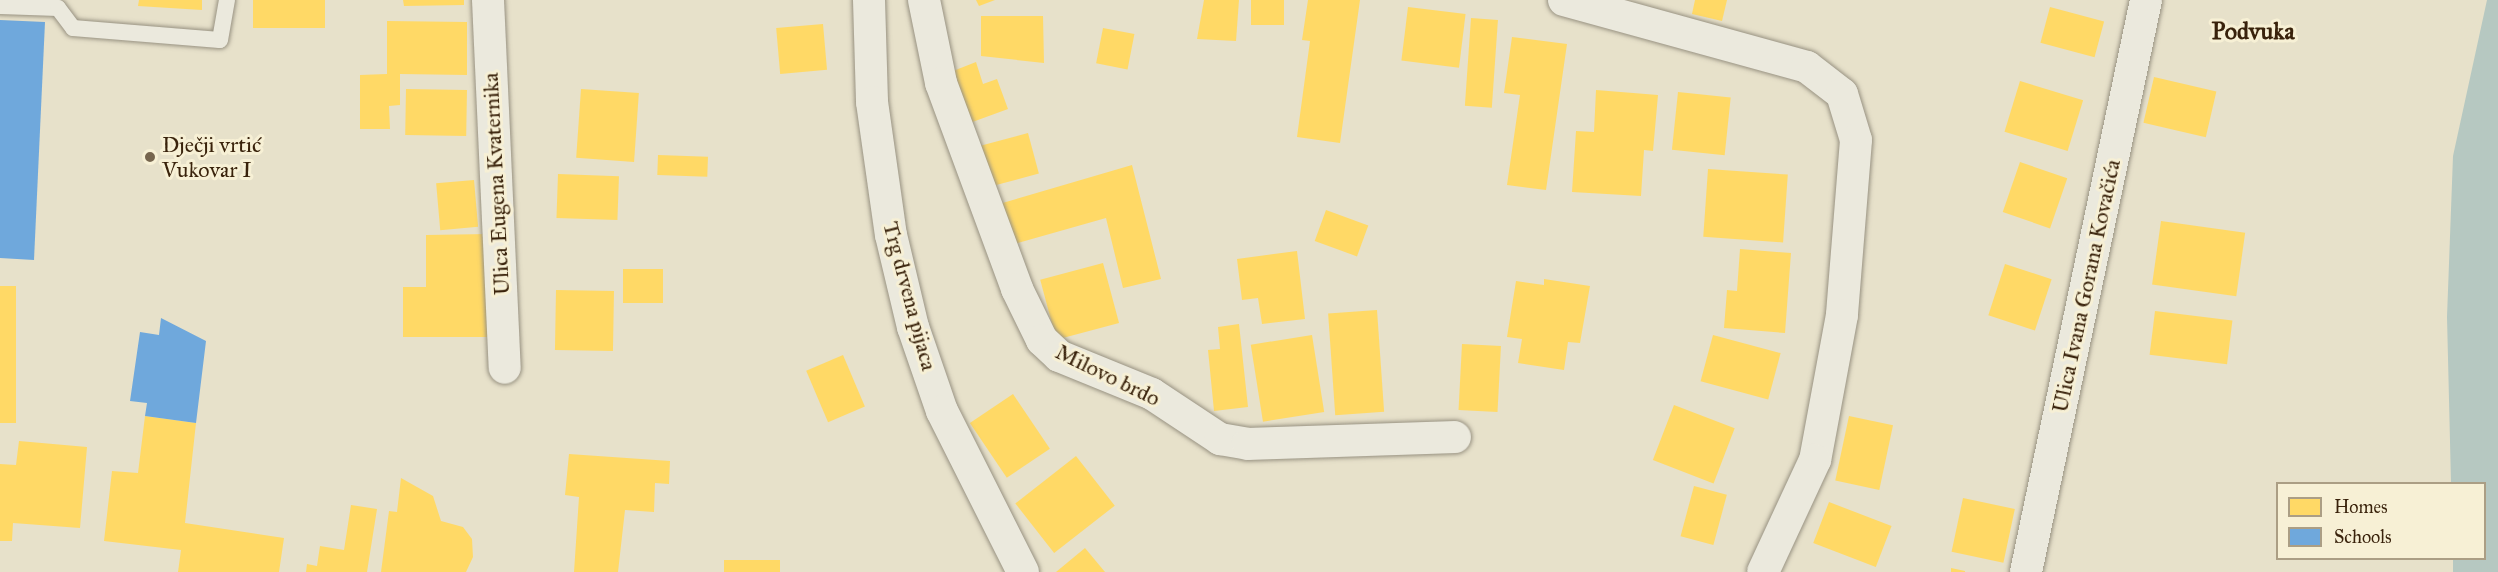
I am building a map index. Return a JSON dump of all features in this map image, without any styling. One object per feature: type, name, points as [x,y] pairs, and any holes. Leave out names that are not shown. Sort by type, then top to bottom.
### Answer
[{"type":"street","name":"Ulica Eugena Kvaternika","points":[[488,0],[505,368]]},
{"type":"street","name":"Trg drvena pijaca","points":[[869,0],[872,102],[891,236],[913,327],[942,411],[1023,572]]},
{"type":"street","name":"Milovo brdo","points":[[924,0],[940,83],[1017,289],[1042,340],[1059,356],[1152,394],[1220,439],[1248,444],[1455,437]]},
{"type":"street","points":[[1564,0],[1807,67],[1842,94],[1856,140],[1842,315],[1815,460],[1763,572]]},
{"type":"street","name":"Ulica Ivana Gorana Kovačića","points":[[2026,572],[2146,0]]},
{"type":"lane","points":[[0,6],[58,8],[73,28],[220,40],[227,0]]},
{"type":"shaded area","points":[[2487,0],[2498,0],[2498,572],[2453,572],[2453,560],[2486,560],[2486,482],[2451,482],[2447,317],[2453,156]]},
{"type":"building: Homes","points":[[139,0],[202,0],[202,10],[138,6]]},
{"type":"building: Homes","points":[[253,0],[325,0],[325,28],[253,28]]},
{"type":"building: Homes","points":[[403,0],[464,0],[464,5],[404,6]]},
{"type":"building: Homes","points":[[976,0],[995,0],[979,6]]},
{"type":"building: Homes","points":[[1204,0],[1239,0],[1236,41],[1197,39]]},
{"type":"building: Homes","points":[[1251,0],[1284,0],[1284,25],[1251,25]]},
{"type":"building: Homes","points":[[1308,0],[1360,0],[1340,143],[1297,137],[1310,41],[1302,40]]},
{"type":"building: Homes","points":[[1695,0],[1727,0],[1722,21],[1692,14]]},
{"type":"building: Homes","points":[[1408,7],[1466,14],[1459,68],[1401,61]]},
{"type":"building: Homes","points":[[2050,7],[2104,21],[2095,57],[2040,43]]},
{"type":"building: Homes","points":[[981,16],[1043,16],[1044,63],[981,56]]},
{"type":"building: Homes","points":[[1471,18],[1498,20],[1492,108],[1465,106]]},
{"type":"building: Homes","points":[[387,21],[467,22],[467,75],[400,74],[400,105],[389,106],[390,129],[360,129],[360,75],[387,74]]},
{"type":"building: Homes","points":[[823,24],[827,70],[780,74],[776,28]]},
{"type":"building: Homes","points":[[1103,28],[1134,34],[1128,69],[1096,63]]},
{"type":"building: Homes","points":[[1512,37],[1567,44],[1546,190],[1507,185],[1520,95],[1504,93]]},
{"type":"building: Homes","points":[[976,62],[983,84],[997,79],[1008,109],[967,124],[948,73]]},
{"type":"building: Homes","points":[[2154,77],[2216,91],[2206,137],[2143,123]]},
{"type":"building: Homes","points":[[2020,81],[2083,100],[2068,151],[2005,132]]},
{"type":"building: Homes","points":[[406,89],[467,90],[466,136],[405,135]]},
{"type":"building: Homes","points":[[581,89],[639,93],[634,162],[576,158]]},
{"type":"building: Homes","points":[[1596,90],[1658,95],[1653,151],[1644,150],[1641,196],[1572,192],[1576,131],[1594,132]]},
{"type":"building: Homes","points":[[1678,92],[1731,98],[1725,155],[1672,150]]},
{"type":"building: Homes","points":[[1028,133],[1039,174],[987,188],[976,147]]},
{"type":"building: Homes","points":[[658,155],[708,157],[707,177],[657,175]]},
{"type":"building: Homes","points":[[2020,162],[2067,178],[2050,228],[2003,212]]},
{"type":"building: Homes","points":[[1132,165],[1161,279],[1123,288],[1106,218],[1011,245],[999,204]]},
{"type":"building: Homes","points":[[1708,169],[1788,175],[1783,242],[1703,237]]},
{"type":"building: Homes","points":[[558,174],[619,176],[617,220],[556,218]]},
{"type":"building: Homes","points":[[474,180],[478,227],[440,230],[436,183]]},
{"type":"building: Homes","points":[[1326,210],[1368,225],[1357,256],[1315,241]]},
{"type":"building: Homes","points":[[2161,221],[2245,233],[2236,296],[2152,284]]},
{"type":"building: Homes","points":[[489,234],[489,337],[403,337],[403,287],[426,287],[426,235]]},
{"type":"building: Homes","points":[[1740,249],[1791,253],[1785,333],[1724,328],[1727,290],[1737,291]]},
{"type":"building: Homes","points":[[1297,251],[1305,319],[1262,324],[1258,298],[1242,300],[1237,259]]},
{"type":"building: Homes","points":[[1103,263],[1119,323],[1056,340],[1040,280]]},
{"type":"building: Homes","points":[[2005,264],[2052,279],[2035,330],[1988,315]]},
{"type":"building: Homes","points":[[623,269],[663,269],[663,303],[623,303]]},
{"type":"building: Homes","points":[[1544,279],[1590,286],[1580,343],[1568,342],[1564,370],[1518,363],[1522,339],[1507,337],[1516,281],[1544,285]]},
{"type":"building: Homes","points":[[0,286],[16,286],[16,423],[0,423]]},
{"type":"building: Homes","points":[[556,290],[614,291],[613,351],[555,350]]},
{"type":"building: Homes","points":[[1377,310],[1384,412],[1335,415],[1328,313]]},
{"type":"building: Homes","points":[[2155,311],[2232,321],[2227,364],[2150,355]]},
{"type":"building: Homes","points":[[1239,324],[1248,407],[1214,411],[1208,350],[1220,349],[1218,327]]},
{"type":"building: Homes","points":[[1312,335],[1324,412],[1263,422],[1251,345]]},
{"type":"building: Homes","points":[[1713,335],[1781,353],[1768,399],[1701,381]]},
{"type":"building: Homes","points":[[1462,344],[1501,346],[1497,412],[1459,410]]},
{"type":"building: Homes","points":[[843,355],[865,407],[828,422],[806,371]]},
{"type":"building: Homes","points":[[1013,394],[1050,449],[1007,478],[970,423]]},
{"type":"building: Homes","points":[[1674,405],[1735,428],[1714,483],[1653,460]]},
{"type":"building: Homes","points":[[145,416],[196,423],[185,523],[284,538],[279,572],[178,572],[181,550],[104,541],[112,471],[138,473]]},
{"type":"building: Homes","points":[[1849,416],[1893,425],[1879,490],[1835,481]]},
{"type":"building: Homes","points":[[19,441],[87,447],[80,528],[13,523],[12,541],[0,541],[0,464],[16,465]]},
{"type":"building: Homes","points":[[569,454],[670,461],[669,484],[655,483],[654,512],[625,510],[618,572],[574,572],[579,497],[565,495]]},
{"type":"building: Homes","points":[[1076,456],[1115,506],[1054,553],[1015,503]]},
{"type":"building: Homes","points":[[401,478],[433,496],[441,521],[463,527],[472,539],[473,557],[466,572],[381,572],[389,511],[397,512]]},
{"type":"building: Homes","points":[[1694,486],[1727,495],[1713,545],[1681,536]]},
{"type":"building: Homes","points":[[1963,498],[2015,509],[2003,563],[1952,552]]},
{"type":"building: Homes","points":[[1829,502],[1892,526],[1876,567],[1813,543]]},
{"type":"building: Homes","points":[[351,505],[377,509],[367,572],[306,572],[307,564],[317,566],[320,546],[344,550]]},
{"type":"building: Homes","points":[[1085,548],[1105,572],[1056,572]]},
{"type":"building: Homes","points":[[724,560],[780,560],[780,572],[724,572]]},
{"type":"building: Homes","points":[[1951,568],[1965,571],[1965,572],[1951,572]]},
{"type":"building: Schools","points":[[0,20],[45,22],[34,260],[0,258]]},
{"type":"building: Schools","points":[[161,318],[206,341],[196,423],[145,416],[147,403],[130,401],[140,332],[159,335]]},
{"type":"place","name":"Dječji vrtić Vukovar I","points":[[150,157]]},
{"type":"district","name":"Podvuka","points":[[2253,32]]}]
